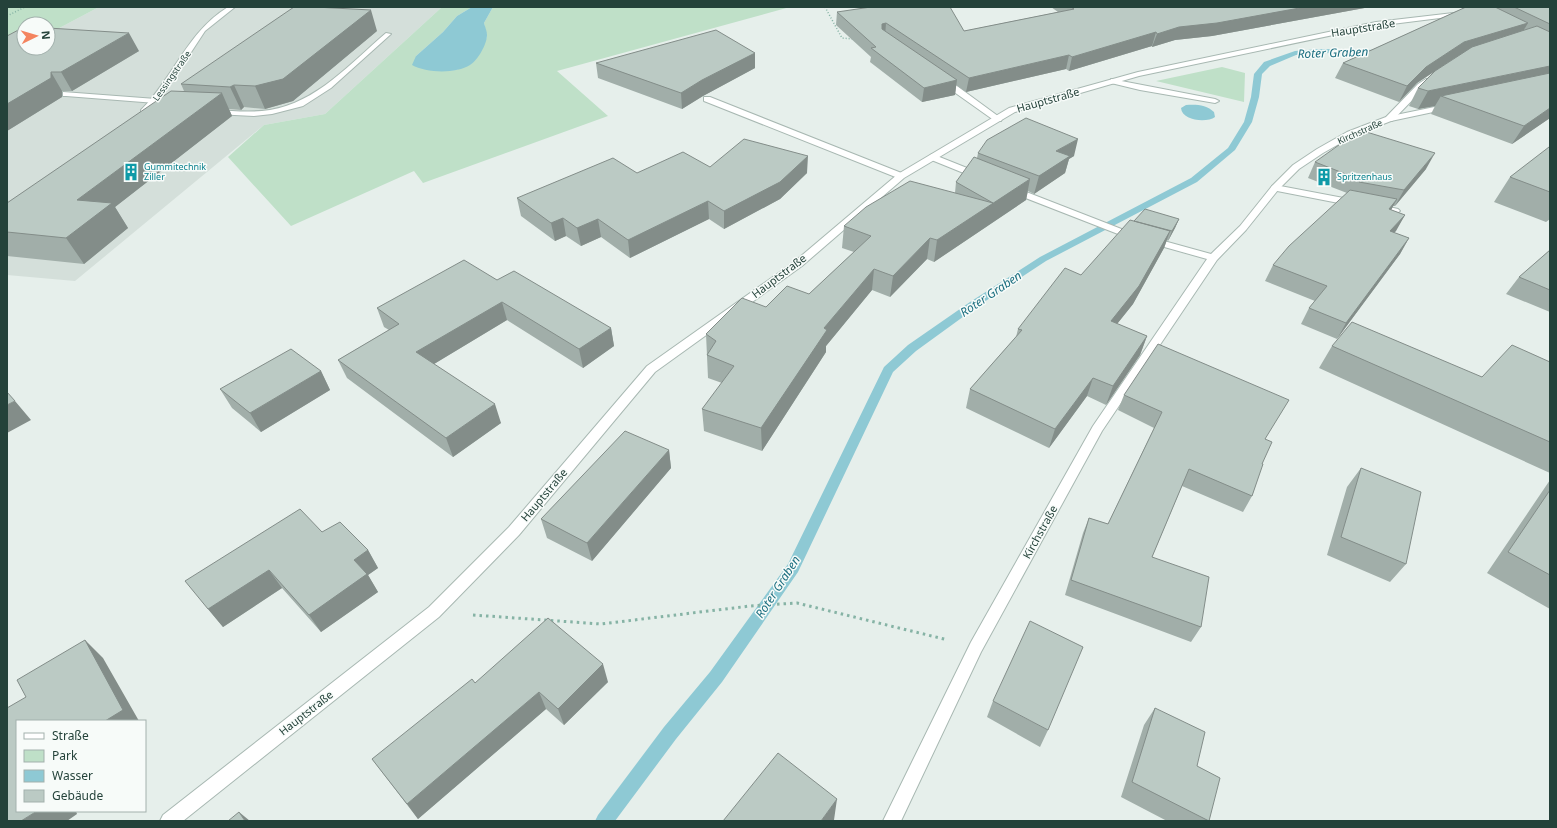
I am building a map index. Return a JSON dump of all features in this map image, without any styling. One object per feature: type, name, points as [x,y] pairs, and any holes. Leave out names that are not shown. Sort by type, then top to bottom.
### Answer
[{"type":"street","name":"Lessingstraße","points":[[137,118],[153,106],[204,29],[232,7]]},
{"type":"street","name":"Hauptstraße","points":[[169,821],[434,612],[514,531],[651,369],[798,264],[901,176],[1012,110],[1138,74],[1376,24],[1470,14]]},
{"type":"street","points":[[208,112],[254,114],[272,112],[300,104],[328,86],[388,34]]},
{"type":"street","points":[[935,75],[998,119]]},
{"type":"street","points":[[1389,119],[1421,86],[1438,76]]},
{"type":"street","points":[[1114,81],[1140,88],[1215,101]]},
{"type":"street","points":[[66,94],[153,106]]},
{"type":"street","points":[[707,99],[901,176]]},
{"type":"street","name":"Kirchstraße","points":[[892,821],[976,647],[1097,429],[1213,258],[1243,228],[1275,188],[1296,167],[1320,151],[1350,134],[1389,119],[1456,105]]},
{"type":"street","points":[[932,157],[985,178]]},
{"type":"street","points":[[1006,187],[1084,219],[1121,232],[1213,258]]},
{"type":"street","points":[[1275,188],[1395,211]]},
{"type":"path","points":[[7,16],[25,7]]},
{"type":"path","points":[[825,7],[842,38],[856,39]]},
{"type":"path","points":[[434,612],[601,624],[750,606],[797,603],[976,647]]},
{"type":"shaded area","points":[[99,7],[442,7],[325,114],[264,125],[75,281],[7,275],[7,56],[16,52],[16,56],[56,56],[56,30]]},
{"type":"green space","points":[[7,7],[99,7],[56,30],[56,16],[16,16],[16,51],[7,56]]},
{"type":"green space","points":[[442,7],[472,7],[457,16],[443,32],[416,56],[437,71],[456,70],[471,64],[480,52],[487,37],[484,23],[493,7],[790,7],[557,71],[608,116],[423,183],[414,171],[291,226],[228,157],[264,125],[325,114]]},
{"type":"green space","points":[[1222,67],[1245,73],[1244,102],[1156,81]]},
{"type":"water","points":[[472,7],[493,7],[484,23],[487,39],[479,56],[473,63],[464,68],[449,71],[425,70],[412,65],[416,56],[443,32],[457,16]]},
{"type":"water","points":[[1186,105],[1205,106],[1214,112],[1215,117],[1206,120],[1195,120],[1190,118],[1182,112],[1181,108]]},
{"type":"building","points":[[294,7],[371,10],[283,79],[255,86],[234,85],[230,87],[181,84]]},
{"type":"building","points":[[871,7],[950,7],[964,31],[1074,9],[1071,7],[1305,7],[1217,23],[1179,27],[1157,34],[1156,32],[1072,57],[1069,55],[969,78],[886,23],[882,24],[882,29],[957,80],[924,88],[871,48],[876,47],[837,12]]},
{"type":"building","points":[[1466,7],[1495,7],[1528,23],[1464,42],[1426,67],[1407,86],[1343,63]]},
{"type":"building","points":[[1514,7],[1550,7],[1550,24]]},
{"type":"building","points":[[1537,26],[1550,32],[1550,66],[1428,91],[1418,88],[1435,71],[1472,47]]},
{"type":"building","points":[[56,28],[129,33],[61,72],[51,72],[51,78],[7,104],[7,36],[16,31],[16,56],[56,56]]},
{"type":"building","points":[[716,30],[755,53],[702,80],[681,93],[596,63]]},
{"type":"building","points":[[1550,73],[1550,108],[1524,126],[1441,96]]},
{"type":"building","points":[[171,91],[222,93],[77,200],[112,203],[66,238],[7,232],[7,203]]},
{"type":"building","points":[[1026,118],[1078,139],[1056,151],[1070,156],[1039,176],[978,153],[987,140]]},
{"type":"building","points":[[1360,130],[1435,153],[1404,190],[1359,182],[1361,180],[1315,162]]},
{"type":"building","points":[[744,139],[808,156],[780,182],[724,211],[708,201],[628,240],[598,219],[577,228],[563,218],[551,223],[517,198],[613,158],[637,173],[683,152],[710,167]]},
{"type":"building","points":[[1549,147],[1550,192],[1510,177]]},
{"type":"building","points":[[974,157],[1030,179],[937,240],[930,238],[893,276],[874,269],[824,328],[827,330],[761,428],[702,409],[734,366],[707,355],[716,341],[706,334],[742,298],[766,307],[787,286],[809,294],[871,236],[844,226],[866,207],[910,181],[993,203],[956,182]]},
{"type":"building","points":[[1350,190],[1397,199],[1389,209],[1405,215],[1390,231],[1409,238],[1346,323],[1309,308],[1327,286],[1273,265],[1289,246]]},
{"type":"building","points":[[1145,209],[1179,219],[1172,231],[1134,221]]},
{"type":"building","points":[[1130,220],[1170,231],[1139,286],[1111,321],[1147,336],[1113,386],[1093,378],[1055,429],[970,389],[1022,330],[1018,329],[1065,268],[1081,275]]},
{"type":"building","points":[[1550,250],[1550,290],[1519,277]]},
{"type":"building","points":[[464,260],[497,280],[514,271],[611,328],[579,349],[502,302],[416,352],[495,404],[446,438],[338,360],[399,324],[377,308]]},
{"type":"building","points":[[1352,322],[1482,377],[1512,345],[1550,362],[1550,442],[1332,346]]},
{"type":"building","points":[[1158,344],[1289,400],[1265,439],[1272,442],[1262,464],[1252,496],[1189,469],[1152,557],[1209,577],[1201,627],[1071,580],[1089,518],[1108,524],[1162,412],[1124,395]]},
{"type":"building","points":[[291,349],[321,371],[250,413],[220,389]]},
{"type":"building","points":[[7,392],[15,401],[7,405]]},
{"type":"building","points":[[625,431],[669,450],[587,543],[541,519]]},
{"type":"building","points":[[1361,468],[1421,492],[1406,564],[1341,537]]},
{"type":"building","points":[[1550,490],[1550,575],[1508,552]]},
{"type":"building","points":[[300,509],[322,532],[340,522],[368,550],[354,560],[367,574],[309,615],[269,570],[208,609],[185,581]]},
{"type":"building","points":[[548,618],[603,664],[558,709],[539,692],[407,804],[372,759],[472,679],[475,683]]},
{"type":"building","points":[[1030,621],[1083,647],[1048,730],[993,701]]},
{"type":"building","points":[[85,640],[123,710],[107,720],[16,720],[16,812],[35,812],[21,821],[7,821],[7,708],[26,697],[17,680]]},
{"type":"building","points":[[1155,708],[1205,732],[1197,766],[1220,778],[1209,821],[1132,782]]},
{"type":"building","points":[[778,753],[837,799],[821,821],[723,821]]},
{"type":"building","points":[[239,812],[245,821],[228,821]]},
{"type":"waterway","name":"Roter Graben","points":[[604,821],[670,733],[716,677],[793,568],[888,370],[912,348],[974,304],[1043,259],[1194,180],[1231,150],[1248,122],[1255,97],[1258,74],[1267,64],[1295,53],[1320,51],[1381,52]]},
{"type":"place","name":"Gummitechnik Ziller","points":[[131,172]]},
{"type":"place","name":"Spritzenhaus","points":[[1324,177]]}]
